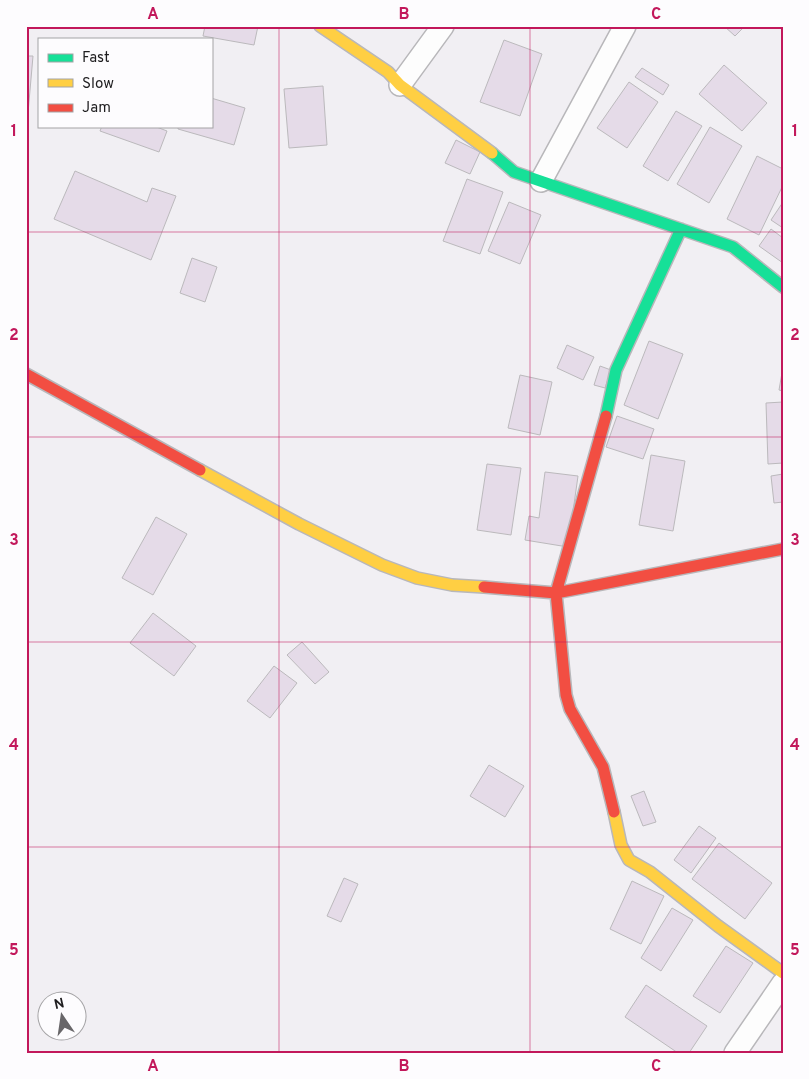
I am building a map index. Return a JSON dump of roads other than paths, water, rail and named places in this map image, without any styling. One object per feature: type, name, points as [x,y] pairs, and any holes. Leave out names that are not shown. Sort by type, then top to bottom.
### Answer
[{"type":"street","points":[[320,26],[388,72],[400,85],[479,142],[514,172],[733,247],[783,287]]},
{"type":"street","points":[[400,85],[443,26]]},
{"type":"street","points":[[541,181],[625,26]]},
{"type":"street","points":[[681,229],[616,370],[610,402],[556,593],[566,695],[576,722],[603,767],[610,790],[620,844],[628,860],[650,872],[718,926],[783,973]]},
{"type":"street","points":[[26,374],[298,524],[382,565],[417,578],[452,585],[510,591],[556,593],[783,549]]},
{"type":"street","points":[[735,1053],[783,983]]}]
